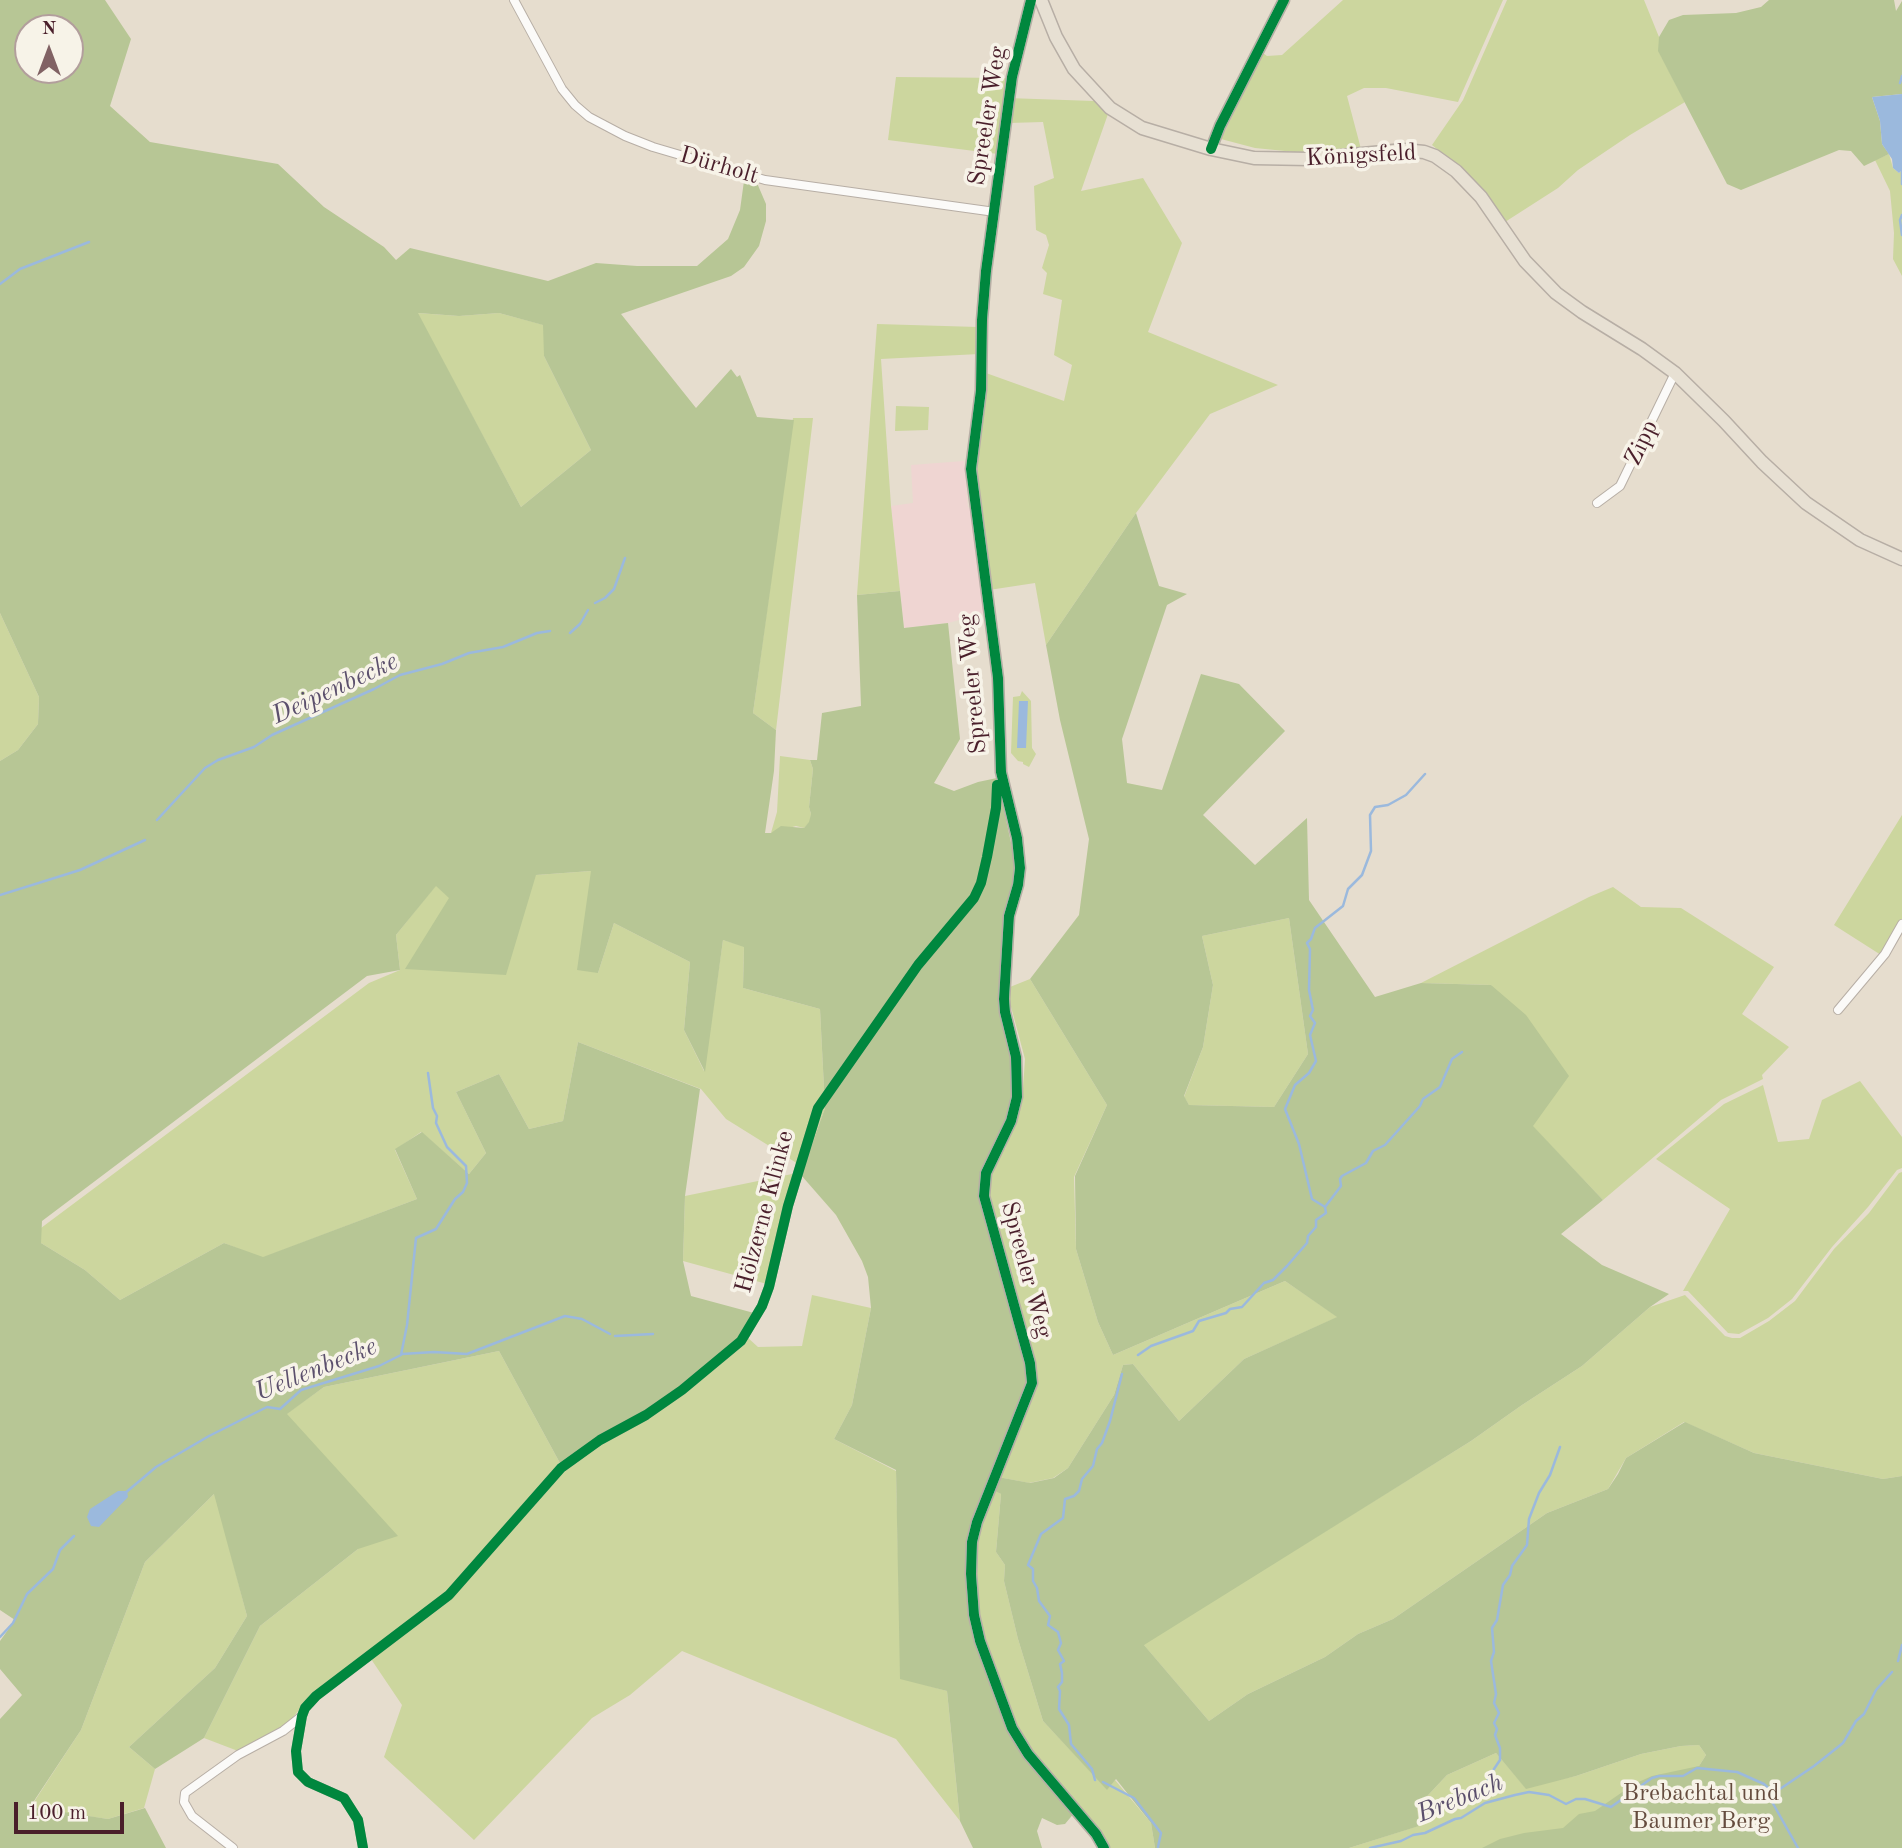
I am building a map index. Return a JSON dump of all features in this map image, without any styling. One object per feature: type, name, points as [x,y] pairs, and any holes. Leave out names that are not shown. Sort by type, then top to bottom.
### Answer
[{"type":"main road","name":"Königsfeld","points":[[1041,0],[1056,37],[1074,69],[1099,99],[1126,120],[1142,128],[1245,157],[1286,160],[1404,150],[1435,156],[1456,171],[1481,197],[1533,271],[1568,303],[1675,373],[1705,401],[1762,463],[1806,503],[1860,540],[1902,559]]},
{"type":"street","name":"Dürholt","points":[[514,0],[553,75],[569,97],[590,117],[625,136],[765,180],[995,212]]},
{"type":"street","name":"Spreeler Weg","points":[[1031,0],[1012,77],[984,297],[981,390],[971,469],[998,678],[1003,781],[1019,856],[1019,879],[1008,922],[1004,999],[1016,1057],[1017,1091],[1011,1121],[986,1173],[984,1196],[1030,1363],[1032,1384],[977,1522],[971,1555],[971,1592],[980,1641],[1012,1728],[1033,1761],[1096,1834],[1104,1848]]},
{"type":"street","points":[[1210,149],[1284,0]]},
{"type":"street","name":"Zipp","points":[[1597,503],[1620,486],[1675,373]]},
{"type":"street","name":"Hölzerne Klinke","points":[[233,1848],[192,1816],[184,1802],[185,1793],[238,1755],[283,1731],[302,1716],[316,1696],[449,1595],[561,1468],[600,1440],[646,1415],[682,1390],[741,1341],[754,1321],[769,1287],[788,1206],[815,1114],[918,965],[974,898],[981,883],[987,857],[997,787],[1003,781]]},
{"type":"street","points":[[1838,1010],[1885,954],[1902,923]]},
{"type":"street","points":[[302,1716],[296,1751],[298,1772],[308,1782],[346,1799],[358,1820],[363,1848]]},
{"type":"shaded area","points":[[964,461],[984,613],[948,623],[904,628],[891,506],[913,503],[911,465]]},
{"type":"green space","points":[[0,0],[105,0],[131,39],[110,106],[150,142],[278,164],[324,207],[384,247],[396,260],[410,248],[548,281],[596,263],[697,266],[728,239],[740,210],[744,181],[757,183],[766,204],[766,221],[759,246],[744,267],[731,276],[621,314],[696,408],[731,369],[737,377],[740,375],[757,417],[794,420],[753,713],[776,730],[774,771],[765,833],[771,833],[781,826],[804,828],[809,822],[813,769],[810,760],[817,760],[822,713],[861,706],[857,595],[900,591],[904,628],[948,623],[960,739],[934,783],[954,791],[997,778],[1015,861],[1016,879],[1006,915],[1010,1043],[1014,1079],[1010,1113],[981,1177],[1025,1355],[1029,1383],[998,1477],[1030,1483],[1054,1478],[1068,1468],[1114,1395],[1123,1365],[1133,1364],[1179,1421],[1244,1359],[1337,1317],[1285,1281],[1113,1355],[1098,1322],[1076,1249],[1075,1176],[1107,1105],[1030,979],[1079,915],[1089,839],[1060,720],[1046,645],[1136,513],[1159,586],[1187,594],[1167,605],[1122,739],[1127,783],[1162,790],[1201,674],[1239,684],[1285,731],[1203,815],[1255,865],[1307,818],[1309,900],[1375,997],[1421,983],[1491,985],[1526,1015],[1569,1076],[1533,1126],[1603,1200],[1561,1234],[1602,1265],[1669,1294],[1582,1366],[1471,1441],[1144,1645],[1209,1721],[1248,1694],[1325,1657],[1358,1634],[1393,1619],[1547,1513],[1608,1489],[1626,1458],[1685,1422],[1754,1453],[1883,1479],[1902,1476],[1902,1848],[1482,1848],[1500,1839],[1524,1833],[1563,1828],[1579,1814],[1595,1811],[1634,1784],[1652,1776],[1699,1766],[1706,1755],[1699,1745],[1641,1754],[1576,1776],[1526,1789],[1496,1753],[1447,1775],[1417,1807],[1419,1826],[1349,1848],[1155,1848],[1151,1823],[1116,1779],[1107,1790],[1043,1721],[1018,1639],[1004,1581],[1005,1565],[996,1552],[1001,1494],[991,1489],[977,1522],[974,1615],[1012,1728],[1075,1812],[1065,1824],[1057,1825],[1042,1818],[1037,1831],[1042,1848],[973,1848],[960,1821],[947,1691],[900,1679],[896,1470],[834,1439],[852,1405],[871,1308],[868,1277],[862,1261],[836,1215],[801,1175],[825,1108],[820,1009],[743,988],[744,947],[723,940],[705,1072],[684,1030],[690,962],[614,923],[598,973],[577,970],[591,871],[536,875],[506,975],[405,969],[449,898],[436,886],[396,935],[400,970],[367,976],[42,1221],[41,1243],[85,1270],[120,1300],[224,1243],[263,1257],[417,1199],[395,1149],[422,1132],[469,1174],[486,1153],[456,1092],[499,1074],[529,1129],[563,1121],[578,1042],[700,1089],[685,1196],[683,1261],[691,1296],[754,1313],[725,1354],[656,1405],[561,1465],[499,1351],[324,1387],[287,1414],[398,1536],[358,1549],[260,1626],[204,1738],[155,1769],[129,1747],[215,1668],[247,1616],[214,1494],[145,1562],[81,1730],[30,1807],[108,1819],[145,1808],[166,1848],[0,1848],[0,1719],[22,1695],[0,1669],[0,1641],[15,1620],[0,1610],[0,761],[18,750],[38,724],[39,697],[0,613]],"holes":[[[418,313],[459,316],[499,313],[543,325],[544,356],[591,450],[521,507]],[[1289,918],[1308,1054],[1274,1107],[1189,1105],[1184,1096],[1203,1047],[1213,985],[1202,936]]]},
{"type":"green space","points":[[1343,0],[1503,0],[1458,102],[1386,88],[1364,88],[1347,96],[1361,149],[1295,152],[1255,148],[1221,139],[1263,53],[1267,56],[1282,55]]},
{"type":"green space","points":[[1507,0],[1644,0],[1659,37],[1659,52],[1685,102],[1630,135],[1578,170],[1558,188],[1505,222],[1454,163],[1432,145],[1463,100]]},
{"type":"green space","points":[[1769,0],[1894,0],[1896,11],[1902,1],[1902,94],[1872,97],[1880,121],[1882,144],[1889,154],[1864,166],[1851,151],[1839,150],[1741,190],[1727,184],[1658,51],[1659,37],[1669,20],[1683,15],[1736,13],[1761,7]]},
{"type":"green space","points":[[896,77],[1008,78],[1007,98],[1094,101],[1108,114],[1081,191],[1143,178],[1182,243],[1148,332],[1278,385],[1210,414],[1136,513],[1046,645],[1035,583],[989,590],[976,463],[986,373],[1064,401],[1072,365],[1054,355],[1062,300],[1043,294],[1047,273],[1042,268],[1049,245],[1046,235],[1036,230],[1034,186],[1054,178],[1043,122],[1009,123],[998,154],[888,140]]},
{"type":"green space","points":[[1889,154],[1893,168],[1899,173],[1902,170],[1902,276],[1893,259],[1894,233],[1890,191],[1875,160]]},
{"type":"green space","points":[[417,313],[459,316],[499,313],[544,325],[544,356],[591,450],[521,507]]},
{"type":"green space","points":[[877,324],[978,327],[979,354],[881,359],[900,591],[857,595]]},
{"type":"green space","points":[[896,406],[929,407],[928,430],[895,431]]},
{"type":"green space","points":[[793,418],[813,418],[776,730],[753,713]]},
{"type":"green space","points":[[0,613],[39,697],[38,724],[18,750],[0,761]]},
{"type":"green space","points":[[1022,691],[1031,701],[1032,748],[1036,754],[1029,767],[1011,753],[1013,697],[1020,696]]},
{"type":"green space","points":[[780,756],[810,760],[813,769],[809,807],[811,814],[810,822],[804,828],[796,826],[771,833],[777,812]]},
{"type":"green space","points":[[1902,815],[1902,920],[1881,955],[1834,925]]},
{"type":"green space","points":[[591,871],[598,973],[614,923],[690,962],[684,1030],[704,1071],[723,940],[744,946],[743,988],[820,1009],[825,1108],[801,1175],[795,1162],[726,1119],[701,1089],[578,1042],[563,1121],[529,1129],[499,1074],[456,1092],[486,1153],[469,1174],[421,1132],[395,1150],[417,1199],[262,1258],[224,1243],[120,1300],[85,1270],[41,1243],[41,1228],[369,983],[400,970],[396,935],[436,885],[449,897],[536,875]]},
{"type":"green space","points":[[1613,887],[1641,907],[1681,908],[1774,967],[1742,1014],[1789,1047],[1762,1075],[1763,1079],[1721,1100],[1603,1200],[1532,1126],[1491,985],[1421,983]]},
{"type":"green space","points":[[1289,918],[1308,1054],[1274,1107],[1189,1105],[1184,1097],[1203,1047],[1213,985],[1202,936]]},
{"type":"green space","points":[[1030,979],[1107,1105],[1074,1177],[1076,1249],[1098,1322],[1113,1355],[1285,1281],[1338,1317],[1244,1359],[1179,1421],[1133,1364],[1123,1365],[1114,1395],[1068,1468],[1053,1478],[1029,1483],[998,1477],[985,1214],[994,1148],[1005,1149],[1022,1103],[1025,1059],[1010,1003],[1010,987]]},
{"type":"green space","points":[[1860,1081],[1902,1137],[1902,1168],[1897,1170],[1832,1247],[1792,1299],[1768,1318],[1739,1334],[1728,1333],[1688,1291],[1683,1291],[1730,1209],[1656,1159],[1724,1104],[1763,1085],[1778,1142],[1809,1139],[1822,1100]]},
{"type":"green space","points":[[1902,1172],[1902,1476],[1883,1479],[1754,1453],[1684,1422],[1626,1458],[1608,1489],[1547,1513],[1393,1619],[1358,1634],[1325,1657],[1248,1694],[1209,1721],[1143,1644],[1471,1441],[1582,1366],[1650,1307],[1685,1295],[1725,1336],[1732,1338],[1740,1338],[1769,1321],[1795,1301],[1834,1249],[1869,1213]]},
{"type":"green space","points":[[792,1174],[794,1176],[767,1284],[683,1261],[685,1196]]},
{"type":"green space","points":[[812,1295],[871,1308],[852,1405],[834,1439],[896,1471],[901,1678],[947,1691],[960,1821],[896,1739],[682,1651],[630,1695],[592,1718],[474,1840],[384,1757],[402,1705],[371,1659],[450,1597],[571,1463],[683,1392],[738,1349],[747,1337],[758,1347],[802,1346]]},
{"type":"green space","points":[[499,1351],[561,1465],[446,1594],[305,1703],[282,1730],[238,1751],[204,1738],[260,1626],[358,1549],[286,1414],[324,1387]]},
{"type":"green space","points":[[992,1489],[1001,1494],[996,1552],[1005,1565],[1004,1581],[1018,1639],[1043,1721],[1107,1789],[1115,1780],[1151,1823],[1155,1848],[1109,1848],[1021,1738],[983,1639],[977,1615],[973,1556]]},
{"type":"green space","points":[[215,1493],[247,1616],[215,1668],[129,1747],[155,1769],[144,1808],[108,1819],[30,1808],[81,1730],[145,1562]]},
{"type":"green space","name":"Brebachtal und Baumer Berg","points":[[1699,1745],[1706,1755],[1699,1766],[1795,1848],[1349,1848],[1418,1826],[1417,1807],[1447,1775],[1496,1753],[1525,1787],[1576,1776],[1641,1754]]},
{"type":"water","points":[[1902,94],[1902,170],[1899,173],[1893,168],[1892,159],[1882,144],[1880,121],[1872,97]]},
{"type":"water","points":[[1019,701],[1028,701],[1026,748],[1017,748]]},
{"type":"water","points":[[118,1491],[127,1491],[128,1497],[99,1527],[91,1526],[87,1517],[90,1509]]},
{"type":"waterway","points":[[1900,83],[1902,76]]},
{"type":"waterway","points":[[1902,170],[1902,184]]},
{"type":"waterway","points":[[1902,215],[1902,235]]},
{"type":"waterway","points":[[0,284],[20,269],[89,242]]},
{"type":"waterway","points":[[595,603],[614,589],[625,558]]},
{"type":"waterway","points":[[570,633],[580,624],[588,610]]},
{"type":"waterway","name":"Deipenbecke","points":[[157,820],[205,768],[218,760],[254,747],[272,735],[400,675],[442,664],[469,653],[503,647],[537,633],[550,631]]},
{"type":"waterway","points":[[1138,1355],[1151,1346],[1193,1331],[1199,1321],[1242,1307],[1264,1283],[1273,1280],[1287,1266],[1307,1243],[1308,1236],[1316,1227],[1316,1220],[1326,1213],[1325,1207],[1312,1199],[1299,1144],[1285,1109],[1295,1085],[1309,1073],[1316,1061],[1310,1035],[1315,1023],[1310,1016],[1313,1010],[1309,990],[1310,949],[1307,943],[1315,928],[1343,906],[1348,889],[1362,875],[1371,851],[1370,815],[1375,807],[1388,805],[1406,795],[1425,774]]},
{"type":"waterway","name":"Deipenbecke","points":[[0,895],[80,870],[145,840]]},
{"type":"waterway","points":[[1325,1207],[1341,1186],[1342,1176],[1366,1163],[1373,1151],[1385,1145],[1420,1106],[1423,1099],[1440,1087],[1452,1059],[1462,1052]]},
{"type":"waterway","name":"Uellenbecke","points":[[124,1494],[156,1467],[209,1436],[267,1407],[280,1409],[301,1390],[379,1366],[401,1355],[407,1325],[416,1238],[436,1229],[467,1183],[466,1166],[447,1147],[436,1123],[428,1073]]},
{"type":"waterway","points":[[402,1354],[467,1354],[565,1316],[582,1319],[610,1334]]},
{"type":"waterway","points":[[615,1336],[653,1334]]},
{"type":"waterway","points":[[1095,1780],[1092,1769],[1071,1744],[1069,1725],[1059,1709],[1058,1687],[1062,1682],[1060,1664],[1064,1661],[1058,1650],[1061,1643],[1058,1632],[1048,1625],[1050,1616],[1039,1601],[1033,1581],[1033,1569],[1028,1565],[1041,1534],[1063,1518],[1065,1499],[1079,1491],[1082,1479],[1093,1466],[1097,1449],[1110,1421],[1122,1374]]},
{"type":"waterway","points":[[1488,1793],[1488,1778],[1500,1760],[1494,1723],[1499,1713],[1494,1703],[1496,1694],[1491,1661],[1494,1652],[1492,1628],[1497,1620],[1503,1585],[1527,1545],[1529,1519],[1560,1447]]},
{"type":"waterway","name":"Uellenbecke","points":[[0,1637],[13,1623],[27,1594],[53,1569],[60,1550],[74,1536]]},
{"type":"waterway","points":[[1898,1661],[1902,1645]]},
{"type":"waterway","points":[[1774,1793],[1843,1743],[1856,1721],[1864,1714],[1876,1690],[1892,1672]]},
{"type":"waterway","name":"Brebach","points":[[1370,1848],[1425,1833],[1461,1818],[1485,1803],[1529,1792],[1549,1795],[1566,1804],[1576,1799],[1585,1799],[1611,1807],[1652,1778],[1683,1776],[1697,1768],[1737,1772],[1764,1784],[1774,1793],[1771,1800],[1798,1848]]},
{"type":"waterway","points":[[1103,1782],[1134,1798],[1161,1833],[1158,1847]]},
{"type":"cycle path","points":[[1031,0],[1012,77],[986,271],[981,390],[971,469],[998,678],[1001,772],[1017,838],[1020,868],[1009,916],[1004,999],[1016,1057],[1017,1097],[1011,1121],[986,1173],[984,1196],[1030,1363],[1032,1383],[977,1522],[972,1542],[971,1574],[974,1615],[980,1641],[1012,1728],[1028,1754],[1096,1834],[1104,1848]]},
{"type":"cycle path","points":[[1211,149],[1284,0]]},
{"type":"cycle path","points":[[363,1848],[358,1820],[344,1798],[308,1782],[298,1772],[296,1751],[305,1708],[316,1696],[449,1595],[561,1468],[600,1440],[646,1415],[682,1390],[741,1341],[762,1306],[769,1287],[788,1206],[818,1108],[918,965],[974,898],[981,883],[987,857],[996,808],[997,785]]}]
